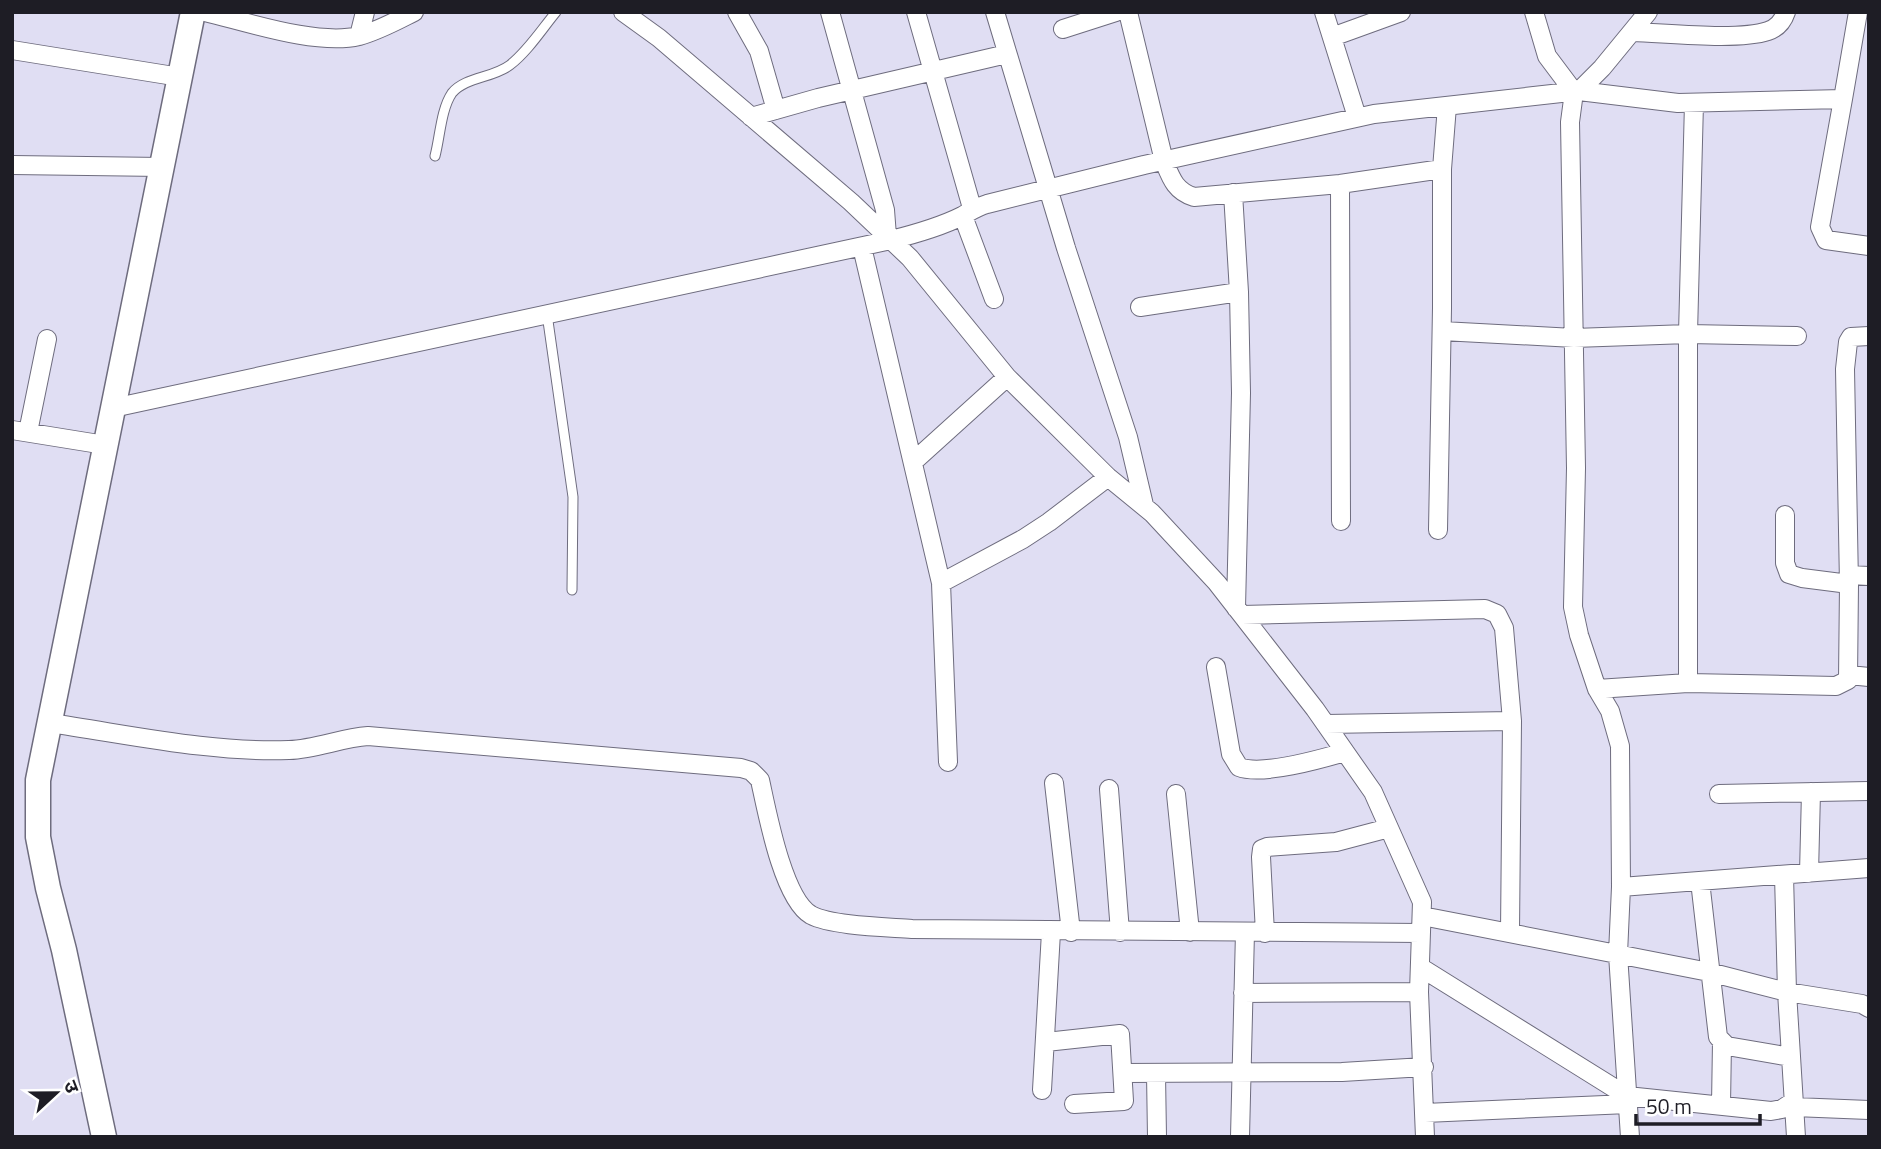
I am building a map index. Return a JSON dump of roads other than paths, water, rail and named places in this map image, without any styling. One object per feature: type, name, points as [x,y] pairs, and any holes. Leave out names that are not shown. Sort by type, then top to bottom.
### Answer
[{"type":"street","points":[[104,1137],[38,837],[38,780],[193,12]]},
{"type":"street","points":[[205,12],[282,21],[313,36],[338,39],[359,36],[414,12]]},
{"type":"street","points":[[359,36],[365,12]]},
{"type":"street","points":[[623,12],[659,38],[851,202],[910,258],[1007,377],[1108,477],[1144,505],[1217,583],[1326,724],[1373,792],[1422,902],[1419,992],[1425,1137]]},
{"type":"street","points":[[737,12],[759,51],[776,110]]},
{"type":"street","points":[[830,12],[885,210],[889,238]]},
{"type":"street","points":[[916,12],[934,71],[967,212],[994,299]]},
{"type":"street","points":[[995,12],[1066,248],[1128,437],[1144,505]]},
{"type":"street","points":[[1063,29],[1116,12]]},
{"type":"street","points":[[1128,12],[1164,160],[1173,183],[1185,194],[1194,197],[1340,184],[1442,169]]},
{"type":"street","points":[[1324,12],[1357,117]]},
{"type":"street","points":[[1332,37],[1401,12]]},
{"type":"street","points":[[1534,12],[1547,56],[1576,92]]},
{"type":"street","points":[[1630,1137],[1618,954],[1620,746],[1610,711],[1597,689],[1579,635],[1573,607],[1576,468],[1570,122],[1576,92],[1633,32],[1648,12]]},
{"type":"street","points":[[1633,32],[1734,35],[1758,33],[1777,26],[1786,12]]},
{"type":"street","points":[[1858,12],[1820,227],[1826,240],[1833,243],[1869,246]]},
{"type":"street","points":[[12,50],[180,77]]},
{"type":"street","points":[[751,117],[1007,54]]},
{"type":"street","points":[[113,408],[862,247],[967,212],[1049,189],[1357,117],[1576,92],[1678,103],[1843,99]]},
{"type":"street","points":[[1688,682],[1688,334],[1695,103]]},
{"type":"street","points":[[1438,530],[1442,169],[1447,106]]},
{"type":"street","points":[[12,165],[162,167]]},
{"type":"street","points":[[1340,184],[1341,521]]},
{"type":"street","points":[[1233,193],[1241,393],[1239,612]]},
{"type":"street","points":[[862,247],[941,583],[948,762]]},
{"type":"street","points":[[1140,307],[1239,292]]},
{"type":"street","points":[[1442,331],[1574,338],[1688,334],[1797,336]]},
{"type":"street","points":[[1597,689],[1688,682],[1836,686],[1844,683],[1849,675],[1850,635],[1845,369],[1851,337],[1869,337]]},
{"type":"street","points":[[47,339],[20,431],[105,445]]},
{"type":"street","points":[[913,462],[1007,377]]},
{"type":"street","points":[[941,583],[1023,539],[1108,477]]},
{"type":"street","points":[[1785,515],[1785,563],[1789,574],[1802,578],[1849,580],[1869,576]]},
{"type":"street","points":[[1239,612],[1492,611],[1497,614],[1504,628],[1511,721],[1510,932]]},
{"type":"street","points":[[1850,635],[1869,635]]},
{"type":"street","points":[[1216,667],[1231,754],[1239,767],[1252,770],[1298,764],[1345,752]]},
{"type":"street","points":[[1849,675],[1869,677]]},
{"type":"street","points":[[1326,724],[1511,721]]},
{"type":"street","points":[[49,723],[263,751],[293,750],[368,736],[741,768],[751,771],[760,780],[783,870],[792,893],[811,915],[832,921],[912,929],[1051,932],[1265,933],[1421,924],[1510,932],[1709,972],[1787,992],[1862,1004],[1869,1008]]},
{"type":"street","points":[[1054,783],[1071,932]]},
{"type":"street","points":[[1109,789],[1120,932]]},
{"type":"street","points":[[1720,794],[1869,791]]},
{"type":"street","points":[[1809,873],[1811,792]]},
{"type":"street","points":[[1176,794],[1190,932]]},
{"type":"street","points":[[1265,933],[1262,849],[1336,842],[1389,828]]},
{"type":"street","points":[[1620,887],[1869,868]]},
{"type":"street","points":[[1784,875],[1787,992],[1796,1137]]},
{"type":"street","points":[[1700,881],[1716,1031],[1722,1042],[1721,1105]]},
{"type":"street","points":[[1042,1090],[1051,932]]},
{"type":"street","points":[[1240,1137],[1245,932]]},
{"type":"street","points":[[1420,967],[1627,1100]]},
{"type":"street","points":[[1243,993],[1419,992]]},
{"type":"street","points":[[1046,1042],[1120,1034],[1124,1101],[1074,1104]]},
{"type":"street","points":[[1722,1042],[1736,1048],[1791,1057]]},
{"type":"street","points":[[1124,1073],[1342,1072],[1424,1067]]},
{"type":"street","points":[[1156,1074],[1157,1137]]},
{"type":"street","points":[[1425,1113],[1627,1100],[1721,1105],[1771,1111],[1794,1104],[1869,1110]]},
{"type":"lane","points":[[435,156],[448,101],[453,92],[510,65],[556,12]]},
{"type":"lane","points":[[547,314],[573,497],[572,590]]}]
